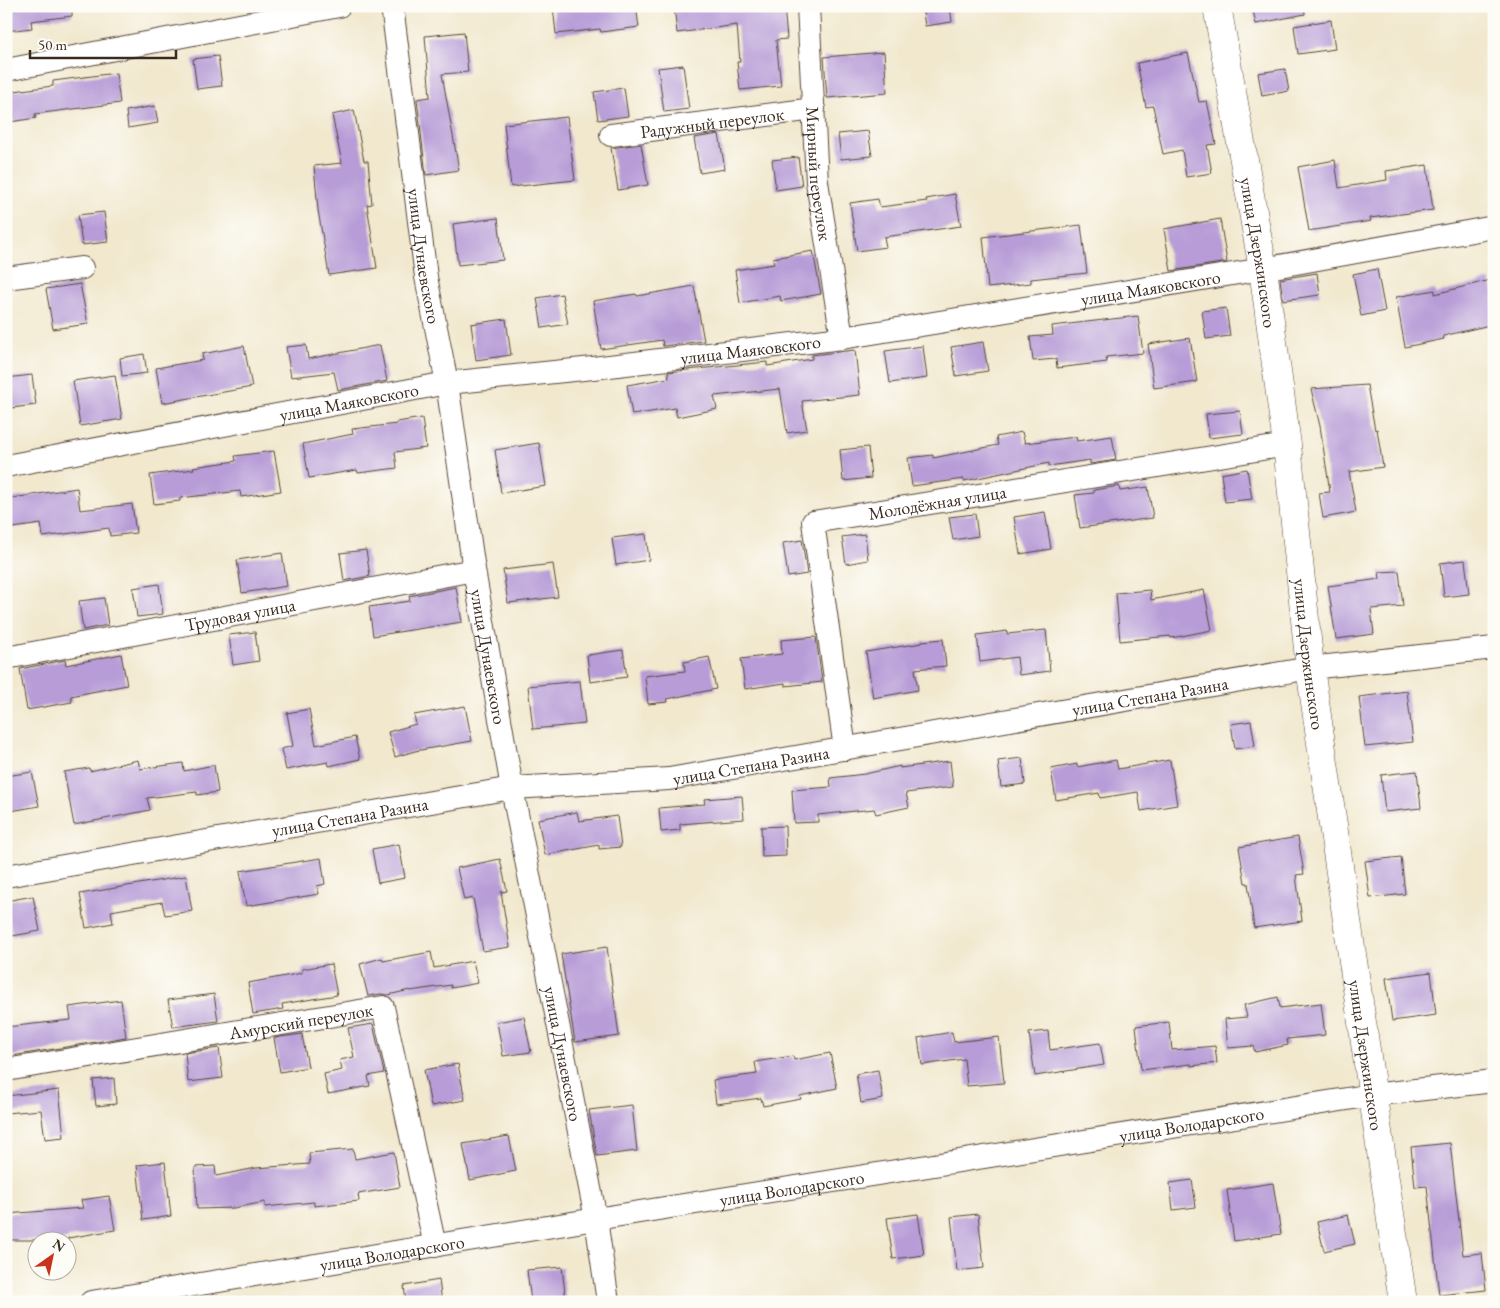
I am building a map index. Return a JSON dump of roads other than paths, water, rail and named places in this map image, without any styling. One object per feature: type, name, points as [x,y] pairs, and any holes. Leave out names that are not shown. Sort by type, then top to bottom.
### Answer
[{"type":"street","points":[[6,70],[339,6]]},
{"type":"street","name":"улица Дунаевского","points":[[392,6],[426,277],[447,383],[474,570],[512,788],[596,1219],[608,1302]]},
{"type":"street","name":"Мирный переулок","points":[[808,6],[817,182],[842,338]]},
{"type":"street","name":"улица Дзержинского","points":[[1217,6],[1262,269],[1286,445],[1310,668],[1403,1302]]},
{"type":"street","name":"Радужный переулок","points":[[611,135],[814,109]]},
{"type":"street","name":"улица Маяковского","points":[[6,466],[447,383],[593,368],[842,338],[1262,269],[1494,227]]},
{"type":"street","points":[[6,278],[82,268]]},
{"type":"street","name":"Молодёжная улица","points":[[845,749],[813,522],[1286,445]]},
{"type":"street","name":"Трудовая улица","points":[[6,658],[474,570]]},
{"type":"street","name":"улица Степана Разина","points":[[6,876],[512,788],[669,779],[1310,668],[1494,648]]},
{"type":"street","name":"Амурский переулок","points":[[6,1070],[383,1007],[435,1246]]},
{"type":"street","name":"улица Володарского","points":[[91,1302],[596,1219],[1372,1096],[1494,1081]]}]
